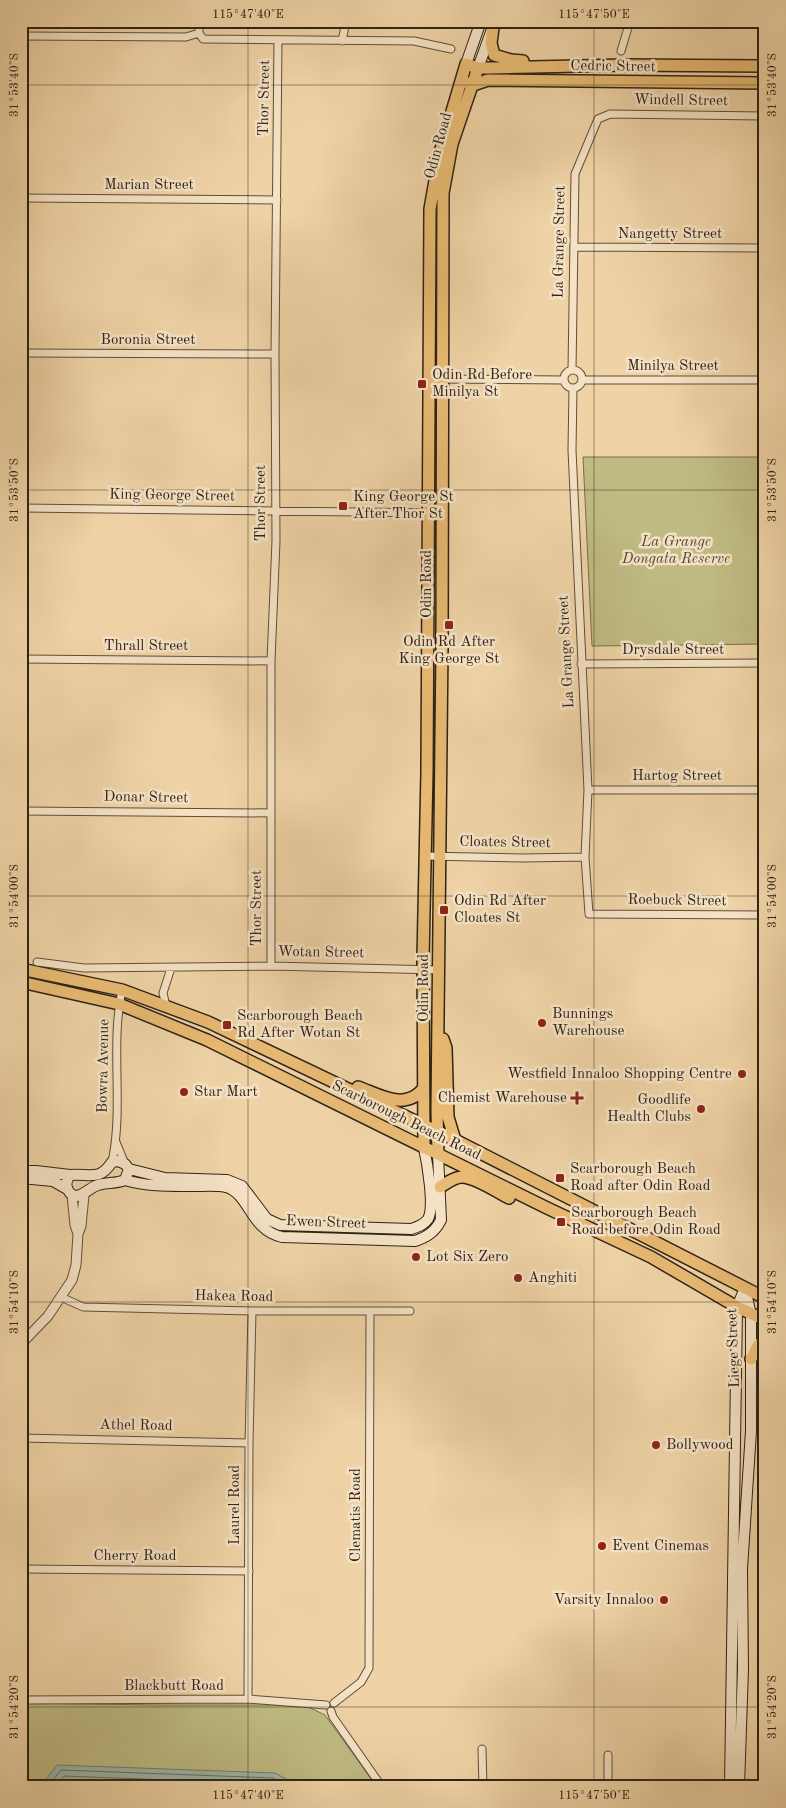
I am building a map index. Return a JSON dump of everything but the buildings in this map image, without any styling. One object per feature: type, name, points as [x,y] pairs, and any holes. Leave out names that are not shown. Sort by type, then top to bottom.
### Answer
[{"type":"main road","name":"Odin Road","points":[[424,1148],[428,379],[431,196],[440,152],[481,21]]},
{"type":"main road","name":"Odin Road","points":[[438,1154],[442,648],[442,193],[452,144],[494,24]]},
{"type":"main road","points":[[494,24],[491,43],[494,55],[510,60],[562,66]]},
{"type":"main road","name":"Cedric Street","points":[[466,64],[478,68],[765,66]]},
{"type":"main road","name":"Cedric Street","points":[[461,82],[474,85],[488,80],[765,83]]},
{"type":"main road","name":"Scarborough Beach Road","points":[[21,969],[122,990],[208,1022],[455,1140],[765,1298]]},
{"type":"main road","name":"Scarborough Beach Road","points":[[21,982],[119,1004],[234,1052],[424,1148],[651,1257],[751,1315],[765,1320]]},
{"type":"main road","points":[[439,1031],[446,1048],[448,1117],[455,1140]]},
{"type":"main road","points":[[291,1062],[402,1102],[413,1098],[424,1089]]},
{"type":"main road","name":"Ewen Street","points":[[112,1162],[118,1162],[165,1178],[227,1180],[242,1186],[267,1219],[280,1225],[411,1229],[425,1223],[429,1218],[431,1208],[428,1164],[424,1148]]},
{"type":"main road","name":"Ewen Street","points":[[21,1178],[54,1181],[70,1192],[84,1195],[96,1185],[118,1183],[125,1180],[165,1186],[226,1187],[236,1192],[261,1226],[273,1235],[282,1237],[414,1241],[426,1238],[437,1229],[441,1220],[438,1154]]},
{"type":"main road","points":[[21,1171],[97,1176],[106,1172],[112,1162]]},
{"type":"main road","points":[[125,1180],[127,1166]]},
{"type":"main road","points":[[70,1175],[67,1183],[70,1192]]},
{"type":"main road","points":[[440,1187],[462,1177],[473,1180],[518,1202],[545,1207]]},
{"type":"main road","points":[[391,1229],[391,1241]]},
{"type":"main road","name":"Liege Street","points":[[730,1787],[737,1307],[745,1288]]},
{"type":"main road","name":"Liege Street","points":[[739,1787],[743,1669],[742,1569],[750,1430],[751,1359],[751,1315],[745,1288]]},
{"type":"main road","points":[[751,1359],[759,1344],[765,1340]]},
{"type":"street","points":[[199,21],[199,33],[203,39],[414,41],[451,49]]},
{"type":"street","points":[[342,41],[346,21]]},
{"type":"street","points":[[620,51],[630,21]]},
{"type":"street","points":[[21,36],[186,37],[199,33]]},
{"type":"street","name":"Thor Street","points":[[270,966],[271,660],[276,541],[274,354],[278,40]]},
{"type":"street","name":"Windell Street","points":[[598,119],[610,114],[765,116]]},
{"type":"street","name":"La Grange Street","points":[[572,370],[575,174],[598,119]]},
{"type":"street","name":"Marian Street","points":[[21,198],[277,200]]},
{"type":"street","name":"Nangetty Street","points":[[575,247],[765,248]]},
{"type":"street","name":"Boronia Street","points":[[21,353],[274,354]]},
{"type":"street","points":[[572,370],[580,373],[582,380],[579,385],[573,388],[567,386],[564,380],[566,374],[572,370]]},
{"type":"street","points":[[428,379],[564,380]]},
{"type":"street","name":"Minilya Street","points":[[582,380],[765,380]]},
{"type":"street","name":"La Grange Street","points":[[573,388],[572,450],[588,790],[585,857],[589,914]]},
{"type":"street","name":"King George Street","points":[[21,508],[442,513]]},
{"type":"street","name":"Thrall Street","points":[[21,659],[271,660]]},
{"type":"street","name":"Drysdale Street","points":[[581,664],[765,663]]},
{"type":"street","name":"Hartog Street","points":[[588,790],[765,790]]},
{"type":"street","name":"Donar Street","points":[[21,811],[270,813]]},
{"type":"street","name":"Cloates Street","points":[[425,856],[585,857]]},
{"type":"street","name":"Roebuck Street","points":[[589,914],[765,915]]},
{"type":"street","name":"Wotan Street","points":[[37,962],[84,968],[270,966],[439,970]]},
{"type":"street","points":[[166,1006],[163,993],[171,968]]},
{"type":"street","name":"Bowra Avenue","points":[[112,1162],[116,1142],[119,1004],[122,990]]},
{"type":"street","name":"Bowra Avenue","points":[[116,1142],[127,1166]]},
{"type":"street","points":[[70,1192],[78,1234]]},
{"type":"street","points":[[21,1344],[48,1316],[72,1280],[76,1265],[78,1234],[81,1226],[84,1195]]},
{"type":"street","name":"Hakea Road","points":[[61,1297],[83,1307],[252,1311],[410,1311]]},
{"type":"street","name":"Laurel Road","points":[[248,1699],[249,1443],[252,1311]]},
{"type":"street","name":"Clematis Road","points":[[330,1706],[361,1682],[369,1668],[370,1312]]},
{"type":"street","points":[[21,1330],[29,1336]]},
{"type":"street","name":"Athel Road","points":[[21,1438],[249,1443]]},
{"type":"street","name":"Cherry Road","points":[[21,1568],[249,1570]]},
{"type":"street","name":"Blackbutt Road","points":[[21,1700],[248,1699],[330,1706]]},
{"type":"street","points":[[330,1706],[333,1717],[382,1787]]},
{"type":"street","points":[[482,1749],[483,1787]]},
{"type":"street","points":[[608,1755],[608,1787]]},
{"type":"green space","points":[[207,21],[333,21],[332,24],[207,24]]},
{"type":"green space","name":"La Grange Dongata Reserve","points":[[583,457],[765,457],[765,644],[592,646]]},
{"type":"green space","points":[[21,1703],[304,1705],[325,1715],[377,1787],[21,1787]]},
{"type":"water","points":[[57,1765],[275,1773],[301,1787],[40,1787]]},
{"type":"place","name":"Odin Rd Before Minilya St","points":[[422,384]]},
{"type":"place","name":"King George St After Thor St","points":[[343,506]]},
{"type":"place","name":"Odin Rd After King George St","points":[[449,625]]},
{"type":"place","name":"Odin Rd After Cloates St","points":[[444,910]]},
{"type":"place","name":"Bunnings Warehouse","points":[[542,1023]]},
{"type":"place","name":"Scarborough Beach Rd After Wotan St","points":[[227,1025]]},
{"type":"place","name":"Westfield Innaloo Shopping Centre","points":[[742,1074]]},
{"type":"place","name":"Star Mart","points":[[184,1092]]},
{"type":"place","name":"Chemist Warehouse","points":[[577,1098]]},
{"type":"place","name":"Goodlife Health Clubs","points":[[701,1109]]},
{"type":"place","name":"Scarborough Beach Road after Odin Road","points":[[560,1178]]},
{"type":"place","name":"Scarborough Beach Road before Odin Road","points":[[561,1222]]},
{"type":"place","name":"Lot Six Zero","points":[[416,1257]]},
{"type":"place","name":"Anghiti","points":[[518,1278]]},
{"type":"place","name":"Bollywood","points":[[656,1445]]},
{"type":"place","name":"Event Cinemas","points":[[602,1546]]},
{"type":"place","name":"Varsity Innaloo","points":[[664,1600]]}]
